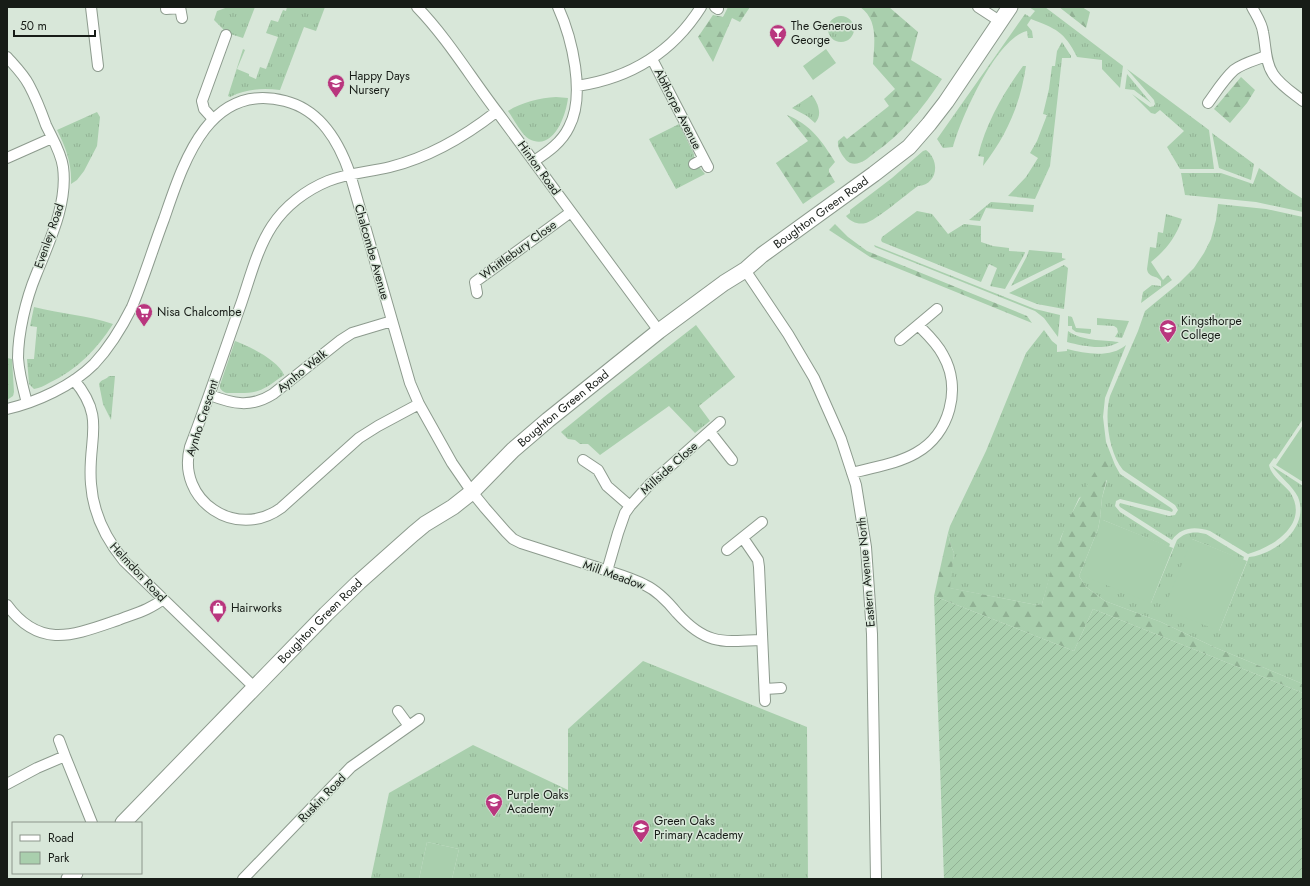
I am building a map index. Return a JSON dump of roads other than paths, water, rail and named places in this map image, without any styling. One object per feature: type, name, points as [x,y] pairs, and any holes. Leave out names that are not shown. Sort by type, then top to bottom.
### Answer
[{"type":"street","points":[[91,7],[98,66]]},
{"type":"street","points":[[166,9],[180,7],[182,18]]},
{"type":"street","name":"Hinton Road","points":[[416,7],[437,30],[659,331]]},
{"type":"street","points":[[534,161],[555,145],[569,128],[576,106],[577,86],[570,45],[558,7]]},
{"type":"street","points":[[577,86],[591,84],[615,77],[652,60],[674,41],[702,7]]},
{"type":"street","points":[[978,7],[1000,22]]},
{"type":"street","name":"Boughton Green Road","points":[[124,822],[326,614],[425,524],[453,507],[472,492],[513,450],[659,331],[744,270],[762,255],[909,147],[940,111],[1010,7]]},
{"type":"street","points":[[1252,7],[1259,18],[1263,30],[1266,56],[1273,74],[1280,82],[1303,101]]},
{"type":"street","points":[[213,119],[204,109],[202,101],[226,35]]},
{"type":"street","name":"Evenley Road","points":[[7,56],[29,85],[62,164],[63,189],[59,210],[32,285],[24,316],[18,358],[20,375],[27,403]]},
{"type":"street","points":[[1208,103],[1235,69],[1266,56]]},
{"type":"street","name":"Abthorpe Avenue","points":[[652,60],[702,164]]},
{"type":"street","name":"Chalcombe Avenue","points":[[7,409],[27,403],[59,389],[74,380],[94,364],[107,348],[125,320],[137,295],[183,165],[195,142],[213,119],[230,106],[253,99],[273,98],[290,102],[313,114],[328,129],[341,151],[350,174],[410,383],[419,404],[452,463],[472,492]]},
{"type":"street","name":"Aynho Crescent","points":[[419,404],[359,438],[275,512],[260,519],[243,520],[219,514],[208,506],[198,494],[191,479],[188,455],[259,252],[272,226],[285,210],[302,195],[321,184],[350,174],[388,168],[421,157],[452,143],[496,112]]},
{"type":"street","points":[[7,158],[52,138]]},
{"type":"street","name":"Whittlebury Close","points":[[477,294],[475,282],[571,212]]},
{"type":"street","name":"Eastern Avenue North","points":[[744,270],[788,334],[814,378],[841,439],[852,473],[864,533],[869,583],[873,662],[876,879]]},
{"type":"street","points":[[900,340],[937,308]]},
{"type":"street","name":"Aynho Walk","points":[[210,395],[235,403],[252,403],[265,399],[341,340],[352,334],[392,322]]},
{"type":"street","points":[[852,473],[903,459],[918,452],[939,432],[948,416],[952,392],[951,374],[944,355],[931,338],[918,325]]},
{"type":"street","name":"Helmdon Road","points":[[74,380],[87,399],[94,418],[90,484],[93,502],[99,520],[108,539],[118,554],[255,688]]},
{"type":"street","name":"Millside Close","points":[[607,571],[618,532],[625,513],[630,506],[650,484],[720,422]]},
{"type":"street","points":[[710,432],[732,460]]},
{"type":"street","points":[[583,460],[598,470],[607,486],[630,506]]},
{"type":"street","name":"Mill Meadow","points":[[472,492],[513,539],[521,543],[634,580],[653,590],[665,599],[696,632],[710,638],[724,641],[762,640]]},
{"type":"street","points":[[727,550],[762,522]]},
{"type":"street","points":[[743,538],[758,560],[759,567],[765,701]]},
{"type":"street","points":[[7,606],[26,626],[48,634],[65,636],[81,633],[145,610],[163,599]]},
{"type":"street","points":[[765,689],[781,688]]},
{"type":"street","points":[[398,711],[409,726]]},
{"type":"street","name":"Ruskin Road","points":[[243,879],[351,767],[419,719]]},
{"type":"street","points":[[59,740],[92,822]]},
{"type":"street","points":[[7,784],[36,768],[65,756]]},
{"type":"place","name":"The Generous George","points":[[778,48]]},
{"type":"place","name":"Happy Days Nursery","points":[[336,98]]},
{"type":"place","name":"Nisa Chalcombe","points":[[144,327]]},
{"type":"place","name":"Kingsthorpe College","points":[[1168,343]]},
{"type":"place","name":"Hairworks","points":[[218,623]]},
{"type":"place","name":"Purple Oaks Academy","points":[[494,817]]},
{"type":"place","name":"Green Oaks Primary Academy","points":[[641,843]]}]
